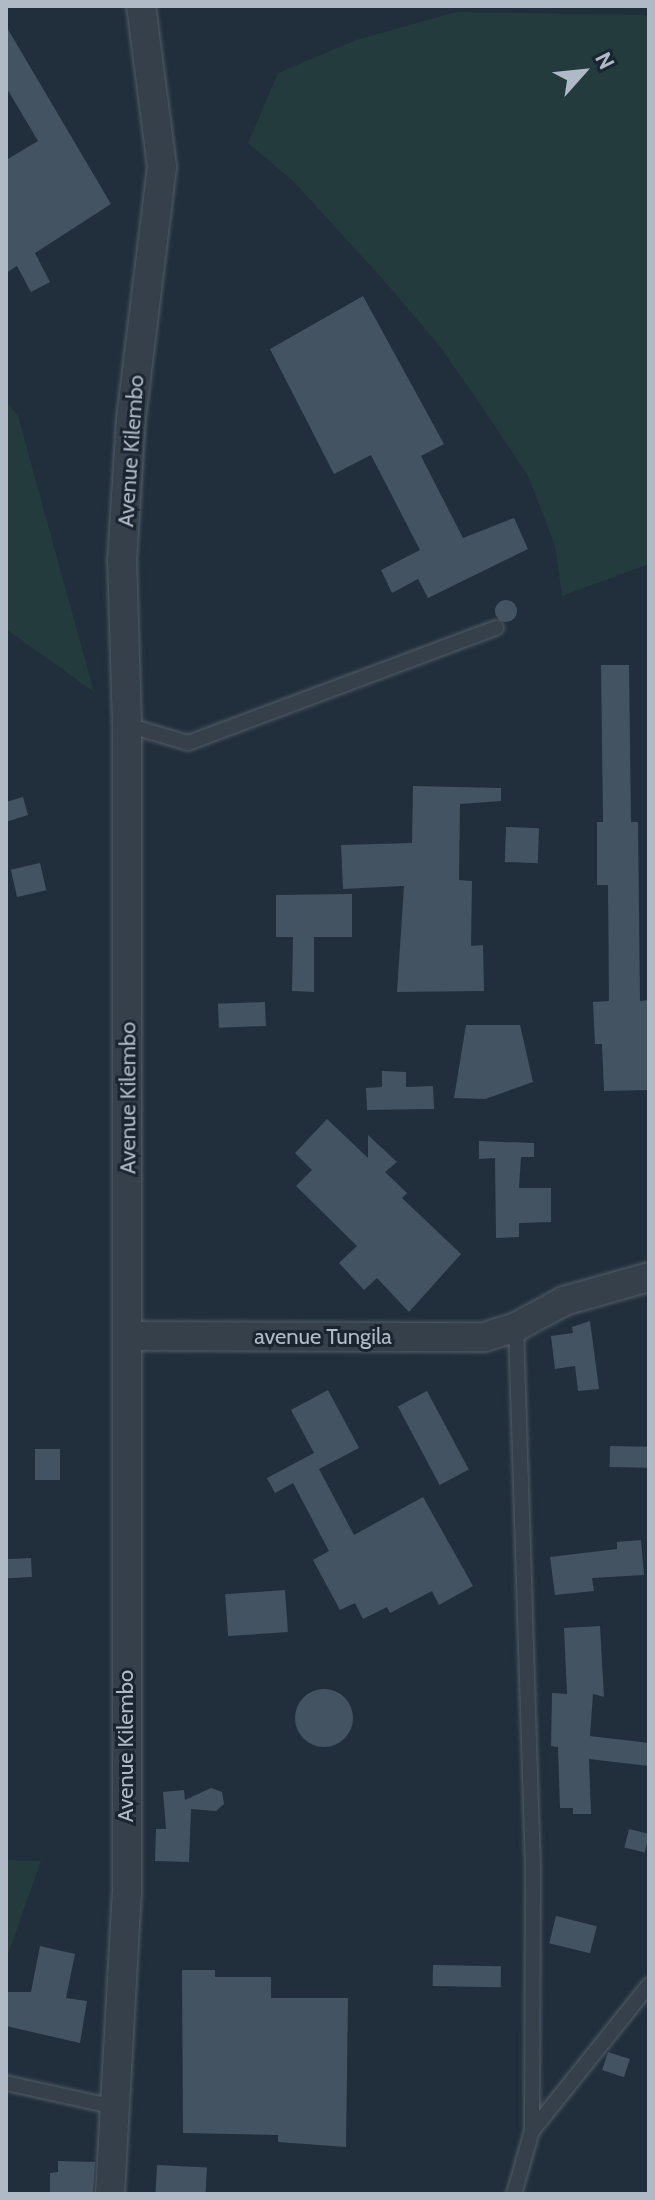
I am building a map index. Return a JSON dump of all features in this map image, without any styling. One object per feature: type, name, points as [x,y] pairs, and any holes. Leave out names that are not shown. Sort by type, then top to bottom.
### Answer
[{"type":"street","name":"Avenue Kilembo","points":[[110,2194],[111,2106],[127,1894],[127,725],[122,561],[131,419],[162,167],[141,6]]},
{"type":"street","name":"avenue Tungila","points":[[127,1336],[484,1337],[516,1327],[564,1301],[649,1277]]},
{"type":"lane","points":[[127,725],[165,741],[188,743],[496,628]]},
{"type":"lane","points":[[514,2194],[532,2131],[533,1870],[516,1327]]},
{"type":"lane","points":[[532,2131],[649,1985]]},
{"type":"lane","points":[[6,2083],[111,2106]]},
{"type":"green space","points":[[456,12],[649,15],[649,564],[562,596],[555,546],[528,476],[489,417],[441,348],[387,284],[295,183],[248,143],[278,73],[356,40]]},
{"type":"green space","points":[[6,401],[18,416],[94,692],[6,629]]},
{"type":"green space","points":[[6,1860],[41,1861],[6,1960]]},
{"type":"building","points":[[6,26],[111,204],[35,253],[50,282],[31,292],[17,266],[6,273],[6,160],[38,141],[6,87]]},
{"type":"building","points":[[363,296],[444,444],[421,456],[463,538],[514,518],[528,549],[428,598],[418,579],[392,593],[381,570],[420,550],[371,455],[334,474],[270,349]]},
{"type":"building","points":[[502,600],[510,600],[517,611],[510,622],[502,622],[495,615],[495,607]]},
{"type":"building","points":[[601,665],[629,665],[631,822],[638,822],[640,1001],[649,1000],[649,1090],[604,1091],[602,1044],[595,1044],[593,1002],[609,1001],[608,885],[597,885],[597,822],[603,822]]},
{"type":"building","points":[[413,786],[501,788],[501,801],[460,804],[459,880],[472,881],[471,946],[483,945],[484,991],[397,992],[404,886],[343,889],[341,845],[412,843]]},
{"type":"building","points":[[23,797],[28,815],[6,822],[6,802]]},
{"type":"building","points":[[506,827],[539,828],[538,863],[505,862]]},
{"type":"building","points":[[40,863],[46,890],[17,897],[11,870]]},
{"type":"building","points":[[352,894],[352,937],[314,937],[314,992],[292,991],[293,937],[276,937],[276,895]]},
{"type":"building","points":[[265,1002],[266,1026],[219,1028],[218,1004]]},
{"type":"building","points":[[466,1025],[520,1025],[533,1082],[485,1099],[454,1098]]},
{"type":"building","points":[[382,1071],[406,1072],[406,1087],[433,1086],[434,1109],[367,1110],[366,1088],[382,1087]]},
{"type":"building","points":[[327,1119],[368,1158],[368,1135],[397,1162],[385,1172],[407,1193],[402,1198],[461,1254],[409,1312],[377,1278],[364,1290],[339,1263],[357,1246],[296,1186],[312,1170],[295,1153]]},
{"type":"building","points":[[479,1141],[534,1143],[534,1157],[521,1157],[519,1188],[551,1188],[551,1222],[519,1223],[519,1237],[496,1238],[495,1158],[479,1159]]},
{"type":"building","points":[[590,1321],[599,1389],[578,1391],[575,1366],[555,1369],[551,1336],[573,1333],[572,1327]]},
{"type":"building","points":[[328,1390],[359,1448],[319,1469],[354,1535],[423,1497],[473,1586],[439,1605],[432,1591],[390,1613],[387,1607],[363,1619],[355,1603],[340,1610],[313,1560],[329,1551],[293,1483],[275,1493],[267,1478],[314,1453],[291,1410]]},
{"type":"building","points":[[427,1391],[469,1470],[440,1485],[398,1406]]},
{"type":"building","points":[[610,1446],[649,1447],[649,1468],[610,1467]]},
{"type":"building","points":[[35,1449],[60,1449],[60,1480],[35,1480]]},
{"type":"building","points":[[641,1540],[644,1575],[592,1578],[594,1591],[555,1595],[550,1557],[617,1549],[617,1542]]},
{"type":"building","points":[[31,1558],[32,1577],[7,1578],[6,1559]]},
{"type":"building","points":[[285,1590],[288,1632],[228,1636],[225,1594]]},
{"type":"building","points":[[600,1626],[604,1697],[593,1694],[590,1736],[649,1743],[649,1766],[589,1759],[591,1814],[573,1814],[573,1808],[560,1808],[558,1747],[551,1746],[552,1693],[567,1694],[564,1628]]},
{"type":"building","points":[[324,1689],[345,1697],[353,1718],[345,1739],[324,1747],[303,1739],[295,1718],[303,1697]]},
{"type":"building","points":[[211,1788],[222,1792],[224,1804],[216,1811],[191,1809],[189,1862],[155,1861],[156,1829],[166,1829],[163,1792],[184,1790],[185,1800]]},
{"type":"building","points":[[629,1829],[649,1834],[645,1853],[624,1847]]},
{"type":"building","points":[[556,1916],[597,1926],[590,1953],[549,1943]]},
{"type":"building","points":[[40,1946],[75,1954],[66,1998],[87,2001],[80,2043],[6,2026],[6,1992],[31,1992]]},
{"type":"building","points":[[433,1965],[501,1966],[501,1987],[433,1986]]},
{"type":"building","points":[[182,1970],[215,1970],[215,1977],[271,1977],[271,1998],[348,1998],[346,2147],[278,2142],[278,2135],[183,2133]]},
{"type":"building","points":[[608,2052],[630,2059],[624,2077],[602,2070]]},
{"type":"building","points":[[58,2161],[95,2162],[93,2194],[50,2194],[50,2173],[58,2172]]},
{"type":"building","points":[[157,2165],[207,2168],[206,2194],[155,2194]]}]
